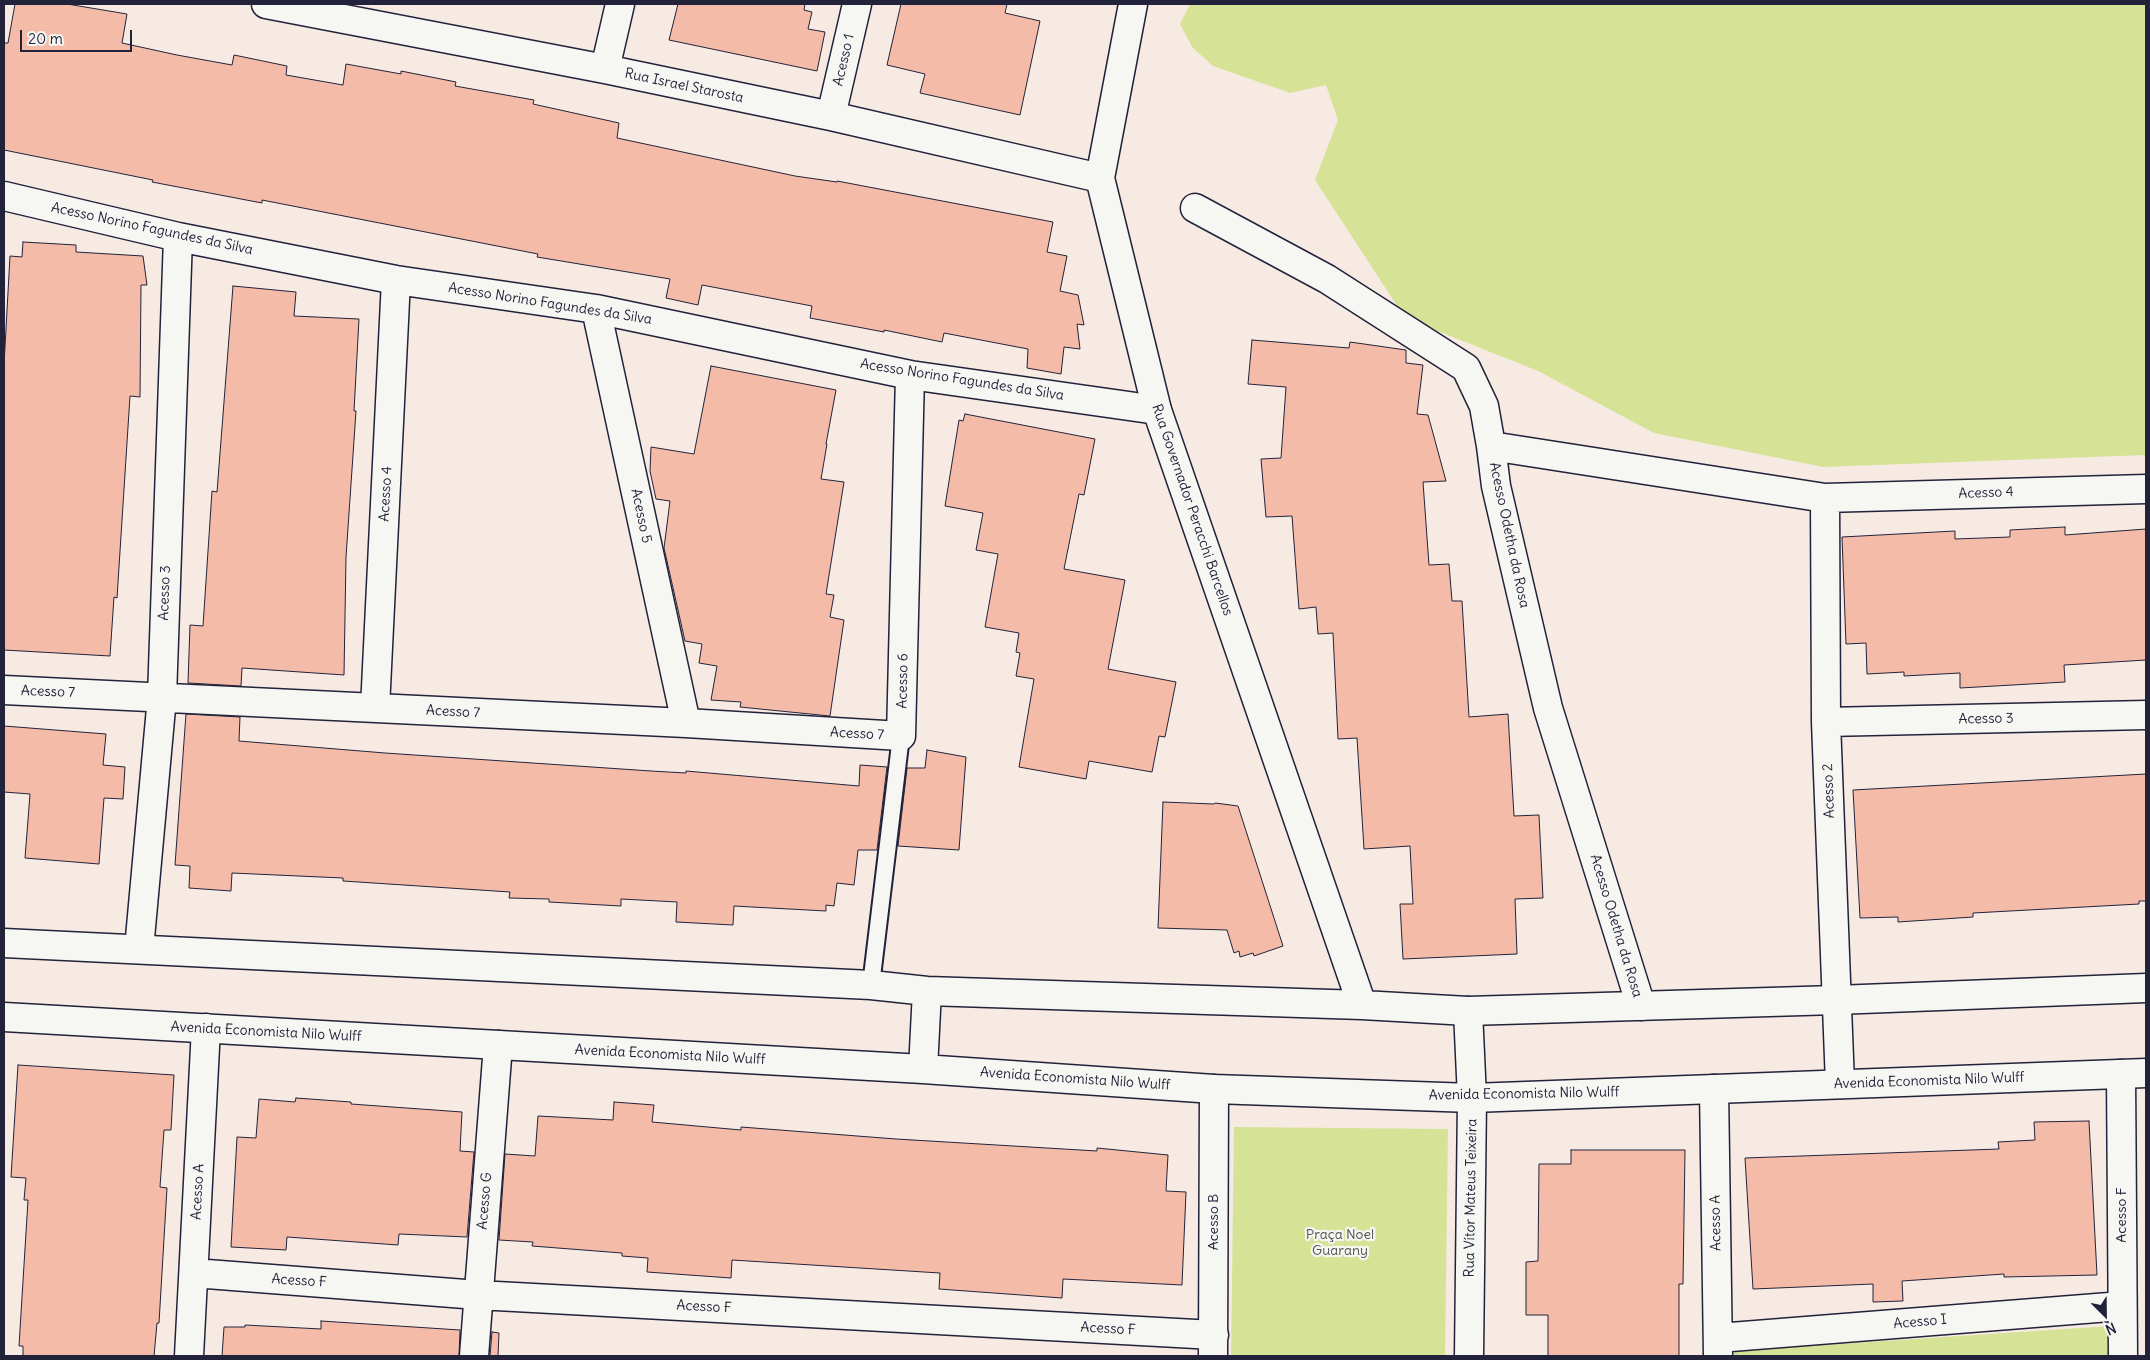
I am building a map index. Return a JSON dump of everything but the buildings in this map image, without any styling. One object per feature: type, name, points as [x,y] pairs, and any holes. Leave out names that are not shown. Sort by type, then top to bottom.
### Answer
[{"type":"street","name":"Rua Israel Starosta","points":[[266,4],[605,69],[831,116],[1100,178]]},
{"type":"street","points":[[605,69],[620,4]]},
{"type":"street","name":"Acesso 1","points":[[831,116],[857,4]]},
{"type":"street","name":"Rua Governador Peracchi Barcellos","points":[[1133,4],[1100,178],[1157,410],[1362,1005]]},
{"type":"street","name":"Acesso Norino Fagundes da Silva","points":[[4,196],[178,237],[396,280],[596,309],[910,375],[1157,410]]},
{"type":"street","name":"Acesso Odetha da Rosa","points":[[1194,208],[1328,279],[1466,368],[1484,406],[1492,446],[1496,486],[1548,708],[1641,1006]]},
{"type":"street","name":"Acesso 3","points":[[139,949],[162,697],[178,237]]},
{"type":"street","name":"Acesso 4","points":[[375,708],[396,280]]},
{"type":"street","name":"Acesso 5","points":[[596,309],[686,723]]},
{"type":"street","name":"Acesso 6","points":[[902,736],[910,375]]},
{"type":"street","name":"Acesso 4","points":[[1492,446],[1825,498],[2146,489]]},
{"type":"street","name":"Acesso 2","points":[[1825,498],[1826,722],[1840,1084]]},
{"type":"street","name":"Acesso 7","points":[[4,690],[686,723],[902,736]]},
{"type":"street","name":"Acesso 3","points":[[1826,722],[2146,715]]},
{"type":"street","points":[[4,943],[871,985],[927,991],[1362,1005],[1468,1011],[2146,988]]},
{"type":"street","points":[[923,1069],[927,991]]},
{"type":"street","name":"Rua Vítor Mateus Teixeira","points":[[1468,1011],[1472,1098],[1469,1356]]},
{"type":"street","name":"Avenida Economista Nilo Wulff","points":[[4,1017],[923,1069],[1214,1089],[1472,1098],[2134,1074]]},
{"type":"street","name":"Acesso A","points":[[188,1356],[206,1028]]},
{"type":"street","name":"Acesso G","points":[[474,1356],[498,1045]]},
{"type":"street","name":"Acesso F","points":[[2123,1356],[2122,1306],[2134,1074]]},
{"type":"street","name":"Acesso B","points":[[1214,1089],[1214,1346]]},
{"type":"street","name":"Acesso A","points":[[1714,1089],[1718,1347]]},
{"type":"street","name":"Acesso F","points":[[194,1273],[1214,1346]]},
{"type":"street","name":"Acesso I","points":[[1718,1347],[2122,1306]]},
{"type":"lane","name":"Acesso 6","points":[[871,985],[902,736]]},
{"type":"green space","points":[[1190,4],[2146,4],[2146,455],[1823,467],[1654,433],[1538,371],[1405,318],[1315,180],[1338,120],[1326,85],[1290,93],[1213,66],[1192,47],[1180,24]]},
{"type":"green space","name":"Praça Noel Guarany","points":[[1234,1127],[1448,1129],[1445,1356],[1231,1356]]},
{"type":"green space","points":[[2110,1326],[2111,1356],[1734,1356],[1734,1351]]}]
